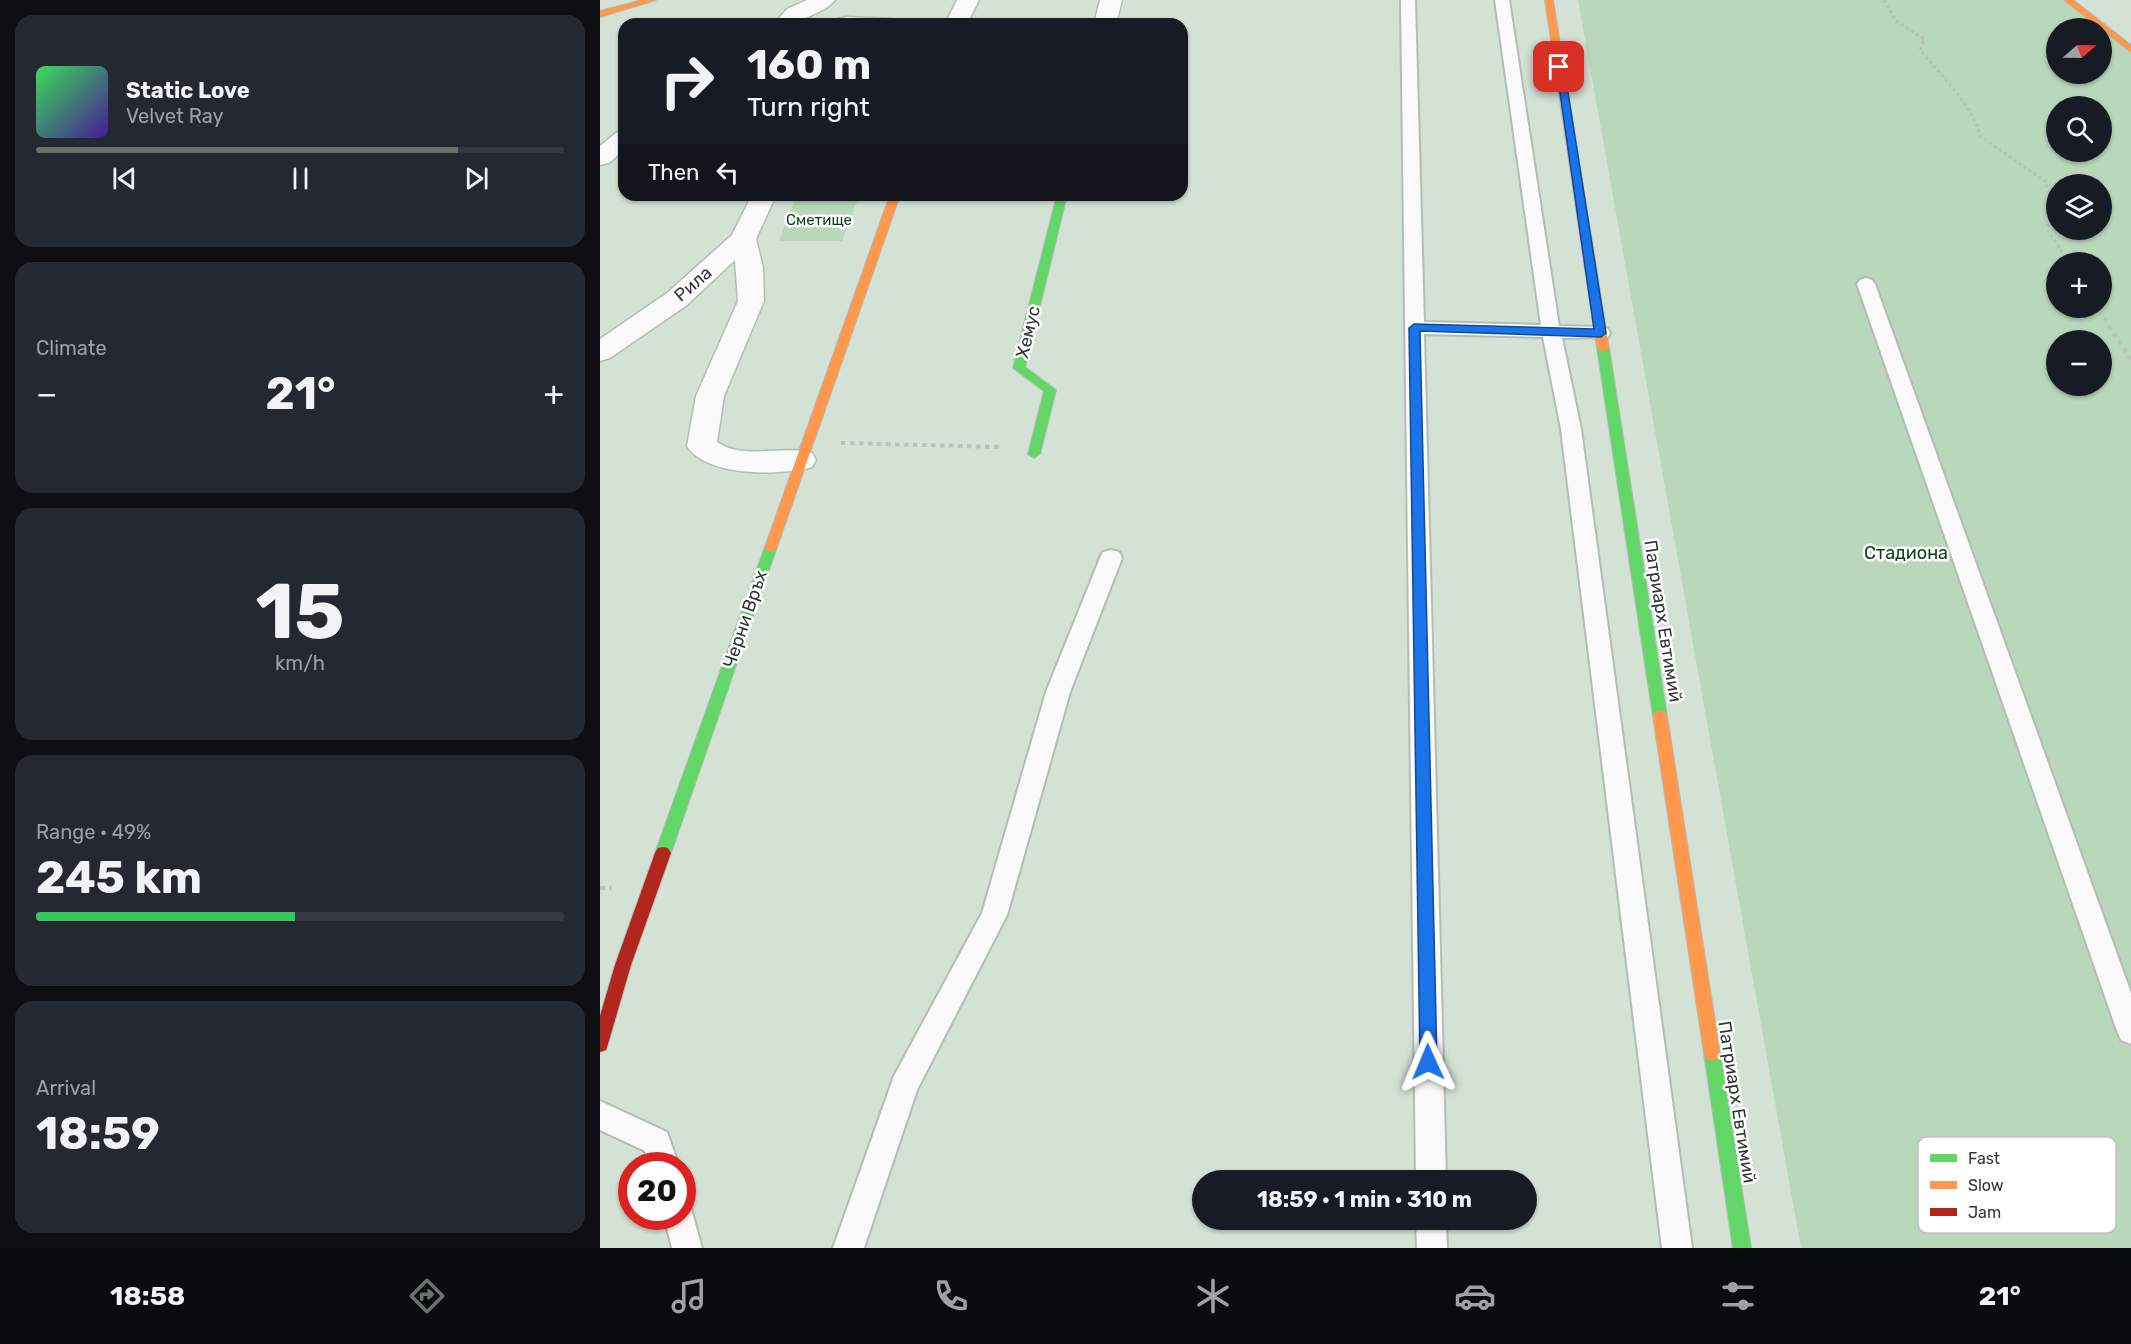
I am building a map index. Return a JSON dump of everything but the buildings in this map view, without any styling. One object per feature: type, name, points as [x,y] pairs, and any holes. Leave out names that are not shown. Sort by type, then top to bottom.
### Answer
[{"type":"street","points":[[600,14],[652,0]]},
{"type":"street","points":[[791,18],[824,0],[840,18]]},
{"type":"street","points":[[959,18],[968,0]]},
{"type":"street","points":[[1106,18],[1110,0]]},
{"type":"street","name":"Патриарх Евтимий","points":[[1549,0],[1742,1248]]},
{"type":"street","points":[[2068,0],[2131,49]]},
{"type":"street","points":[[600,158],[618,143]]},
{"type":"street","name":"Рила","points":[[600,352],[676,299],[743,239],[761,201]]},
{"type":"street","name":"Черни Връх","points":[[600,1044],[623,964],[893,201]]},
{"type":"street","name":"Хемус","points":[[1035,451],[1050,390],[1020,368],[1061,201]]},
{"type":"street","points":[[743,239],[750,268],[751,301],[710,396],[702,446],[712,455],[729,459],[804,451]]},
{"type":"lane","points":[[1408,0],[1431,1170]]},
{"type":"lane","points":[[1502,0],[1551,332],[1571,429],[1677,1248]]},
{"type":"lane","points":[[1866,284],[2131,1031]]},
{"type":"lane","points":[[1414,328],[1601,333]]},
{"type":"lane","points":[[848,1248],[904,1086],[994,915],[1058,692],[1111,558]]},
{"type":"lane","points":[[600,1115],[657,1142],[660,1152]]},
{"type":"lane","points":[[682,1230],[687,1248]]},
{"type":"lane","points":[[1431,1230],[1432,1248]]},
{"type":"path","points":[[1884,0],[1896,21],[1924,39],[1920,50],[1960,99],[1964,108],[1977,121],[1980,136],[2046,182],[2054,214],[2047,229],[2062,252]]},
{"type":"path","points":[[2104,318],[2131,360]]},
{"type":"path","points":[[804,451],[1035,451]]},
{"type":"green space","name":"Стадиона","points":[[1578,0],[2068,0],[2091,18],[2046,18],[2046,84],[2112,84],[2112,34],[2131,49],[2131,1248],[1801,1248]]},
{"type":"green space","name":"Сметище","points":[[794,201],[857,201],[842,241],[779,241]]},
{"type":"traffic: fast","points":[[1034,454],[1050,390],[1019,368],[1061,201]]},
{"type":"traffic: fast","points":[[1603,348],[1660,716]]},
{"type":"traffic: fast","points":[[663,853],[771,547]]},
{"type":"traffic: fast","points":[[1712,1053],[1742,1248]]},
{"type":"traffic: slow","points":[[600,14],[652,0]]},
{"type":"traffic: slow","points":[[1549,0],[1603,348]]},
{"type":"traffic: slow","points":[[2068,0],[2131,49]]},
{"type":"traffic: slow","points":[[771,547],[893,201]]},
{"type":"traffic: slow","points":[[1660,716],[1712,1053]]},
{"type":"traffic: jam","points":[[600,1044],[623,965],[663,853]]},
{"type":"route","points":[[1428,1062],[1414,328],[1601,333],[1559,67]]}]
